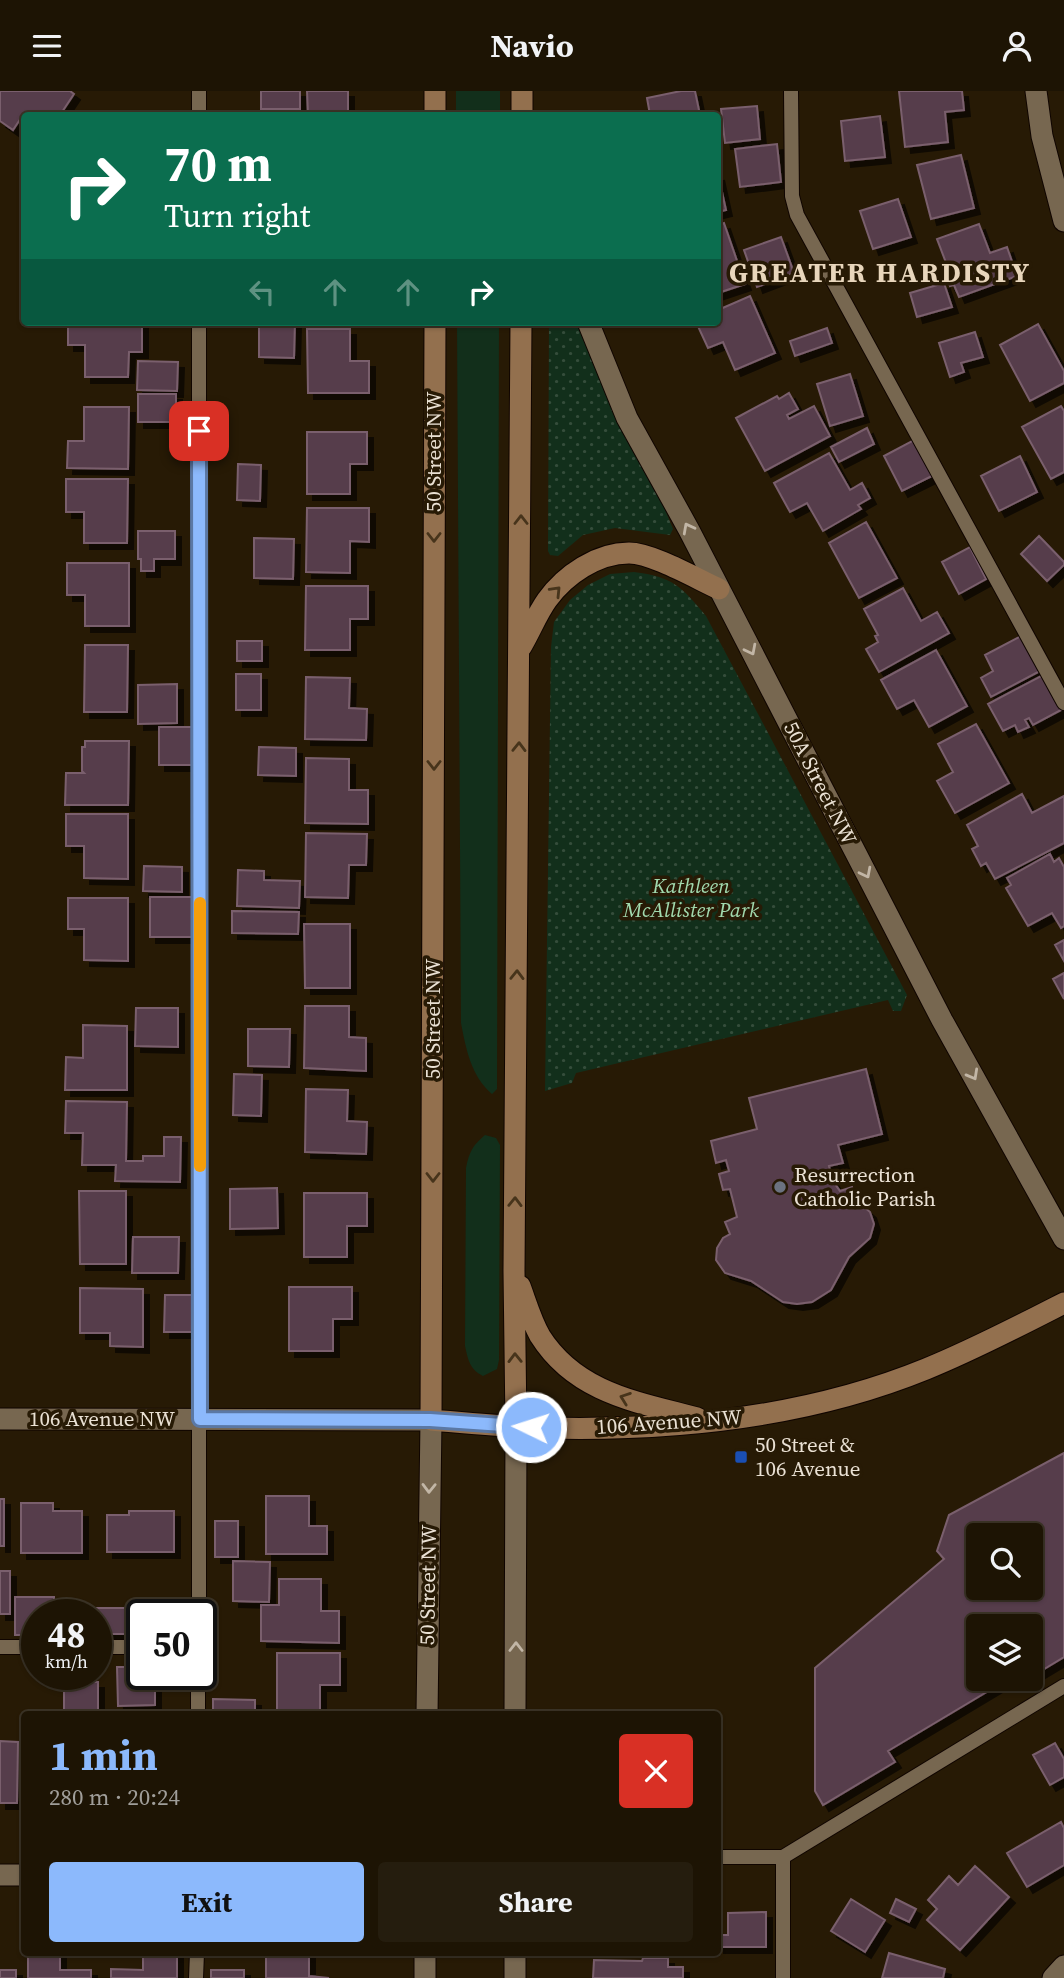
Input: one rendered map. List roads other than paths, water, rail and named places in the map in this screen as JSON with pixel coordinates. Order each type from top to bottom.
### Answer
[{"type":"main road","points":[[435,91],[435,112]]},
{"type":"main road","points":[[522,112],[524,91]]},
{"type":"main road","name":"50 Street NW","points":[[430,1420],[435,326]]},
{"type":"main road","points":[[516,1426],[514,1271],[522,326]]},
{"type":"main road","points":[[520,649],[547,600],[577,570],[604,558],[629,553],[649,557],[719,589]]},
{"type":"main road","points":[[514,1271],[540,1336],[573,1374],[627,1400],[714,1422]]},
{"type":"main road","name":"106 Avenue NW","points":[[430,1420],[545,1428],[649,1428],[714,1422],[813,1405],[924,1370],[983,1345],[1064,1303]]},
{"type":"street","points":[[524,91],[530,112]]},
{"type":"street","points":[[1036,91],[1042,136],[1064,221]]},
{"type":"street","name":"50A Street NW","points":[[590,326],[627,418],[719,589],[942,1020],[1062,1231]]},
{"type":"street","name":"106 Avenue NW","points":[[0,1419],[430,1420]]},
{"type":"street","name":"50 Street NW","points":[[427,1711],[430,1420]]},
{"type":"street","points":[[516,1426],[516,1711]]},
{"type":"street","points":[[0,1875],[21,1875]]},
{"type":"street","points":[[425,1956],[425,1978]]},
{"type":"street","points":[[515,1956],[515,1978]]},
{"type":"street","points":[[1052,1978],[1064,1966]]},
{"type":"lane","points":[[199,91],[199,112]]},
{"type":"lane","points":[[791,91],[791,177],[797,215],[1064,702]]},
{"type":"lane","points":[[199,326],[199,1599]]},
{"type":"lane","points":[[0,1647],[21,1647]]},
{"type":"lane","points":[[721,1857],[783,1857],[1064,1686]]},
{"type":"lane","points":[[198,1690],[198,1711]]},
{"type":"lane","points":[[783,1857],[783,1978]]},
{"type":"lane","points":[[197,1956],[197,1978]]},
{"type":"place","name":"Resurrection Catholic Parish","points":[[780,1187]]},
{"type":"place","name":"50 Street & 106 Avenue","points":[[741,1457]]},
{"type":"district","name":"GREATER HARDISTY","points":[[880,272]]},
{"type":"park label","name":"Kathleen McAllister Park","points":[[691,898]]}]
